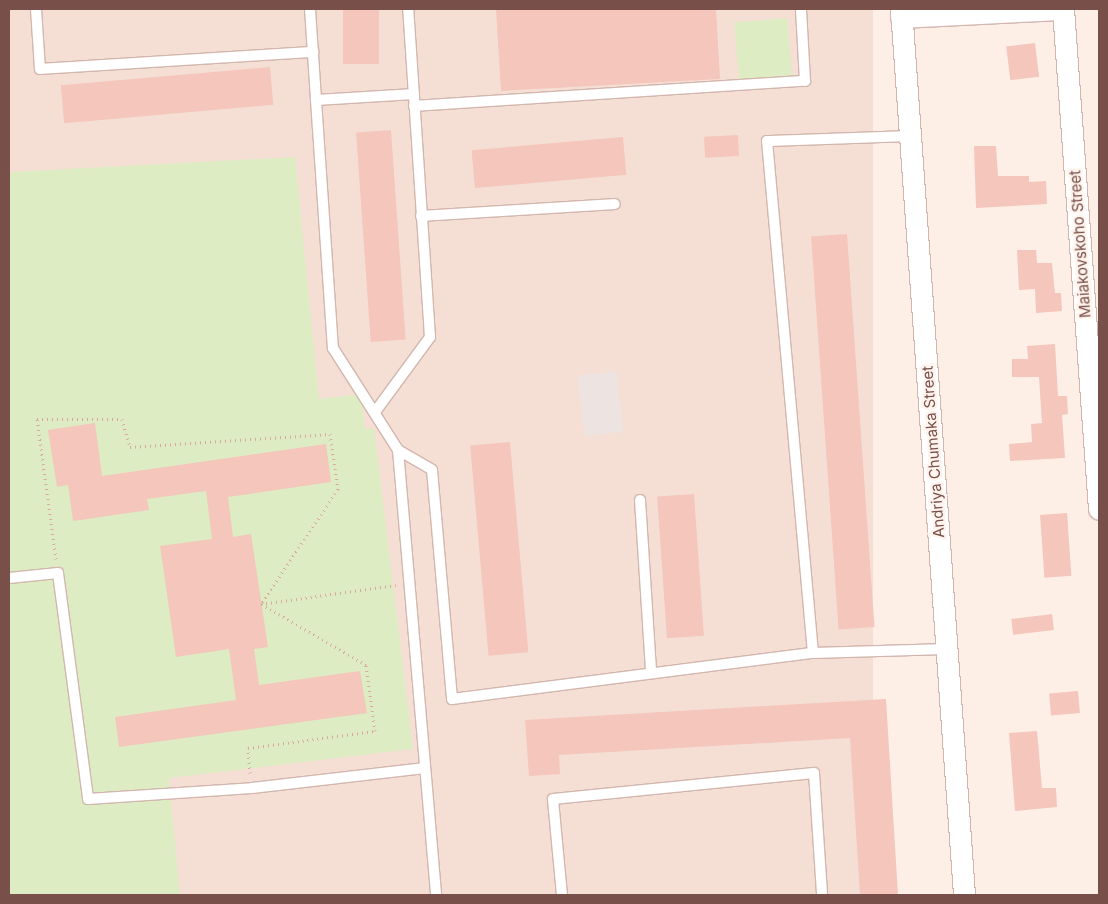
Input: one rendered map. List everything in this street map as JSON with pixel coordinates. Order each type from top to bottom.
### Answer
[{"type":"street","points":[[901,13],[1059,9]]},
{"type":"street","name":"Maiakovskoho Street","points":[[1063,9],[1099,509]]},
{"type":"street","name":"Andriya Chumaka Street","points":[[901,13],[912,136],[964,895]]},
{"type":"lane","points":[[36,9],[40,69],[313,52]]},
{"type":"lane","points":[[310,9],[332,348],[398,450],[436,895]]},
{"type":"lane","points":[[375,412],[430,337],[408,9]]},
{"type":"lane","points":[[414,106],[805,82],[800,9]]},
{"type":"lane","points":[[316,100],[414,94]]},
{"type":"lane","points":[[813,653],[767,141],[912,136]]},
{"type":"lane","points":[[422,216],[615,204]]},
{"type":"lane","points":[[398,450],[432,470],[452,699],[651,671],[813,653],[946,650]]},
{"type":"lane","points":[[640,500],[651,671]]},
{"type":"lane","points":[[9,578],[58,573],[88,799],[252,788],[425,768]]},
{"type":"lane","points":[[562,895],[553,799],[814,773],[822,895]]},
{"type":"path","points":[[58,573],[37,419],[122,419],[130,447],[330,434],[338,489],[261,604]]},
{"type":"path","points":[[261,604],[409,584]]},
{"type":"path","points":[[252,788],[248,748],[375,731],[366,665],[261,604]]},
{"type":"shaded area","points":[[9,9],[873,9],[873,895],[9,895]]},
{"type":"shaded area","points":[[616,371],[623,432],[585,436],[577,376]]},
{"type":"green space","points":[[787,18],[792,76],[739,80],[734,23]]},
{"type":"green space","points":[[295,157],[319,399],[361,394],[365,429],[374,429],[413,749],[169,778],[180,895],[9,895],[9,172]]},
{"type":"building","points":[[343,9],[379,9],[379,64],[343,64]]},
{"type":"building","points":[[496,9],[716,9],[720,79],[501,91]]},
{"type":"building","points":[[1035,43],[1039,77],[1010,80],[1006,47]]},
{"type":"building","points":[[270,67],[273,105],[64,123],[61,85]]},
{"type":"building","points":[[391,130],[406,339],[371,342],[356,132]]},
{"type":"building","points":[[738,135],[739,156],[705,158],[704,137]]},
{"type":"building","points":[[623,137],[626,175],[475,188],[472,150]]},
{"type":"building","points":[[974,146],[996,146],[998,176],[1029,176],[1029,182],[1046,181],[1047,204],[976,208]]},
{"type":"building","points":[[847,234],[874,627],[839,630],[811,237]]},
{"type":"building","points":[[1017,250],[1036,250],[1037,263],[1052,263],[1055,293],[1061,293],[1062,311],[1036,313],[1035,289],[1019,290]]},
{"type":"building","points":[[1055,344],[1058,396],[1067,396],[1068,414],[1062,415],[1065,458],[1010,461],[1009,444],[1032,442],[1031,424],[1042,423],[1039,377],[1012,377],[1012,359],[1028,359],[1027,346]]},
{"type":"building","points":[[95,423],[102,476],[326,444],[331,482],[228,497],[233,537],[251,534],[268,647],[254,649],[259,685],[360,671],[367,713],[119,747],[115,717],[236,700],[229,649],[176,657],[160,546],[212,539],[206,491],[147,499],[149,510],[73,521],[68,485],[57,487],[48,430]]},
{"type":"building","points":[[510,442],[528,652],[489,656],[470,445]]},
{"type":"building","points":[[694,494],[704,636],[667,638],[657,497]]},
{"type":"building","points":[[1067,513],[1071,576],[1044,578],[1040,515]]},
{"type":"building","points":[[1052,614],[1054,630],[1013,635],[1011,619]]},
{"type":"building","points":[[1078,691],[1080,713],[1051,715],[1049,694]]},
{"type":"building","points":[[886,699],[898,895],[860,895],[850,738],[559,755],[560,774],[529,776],[525,720]]},
{"type":"building","points":[[1037,731],[1042,788],[1056,788],[1057,807],[1015,811],[1009,733]]}]
